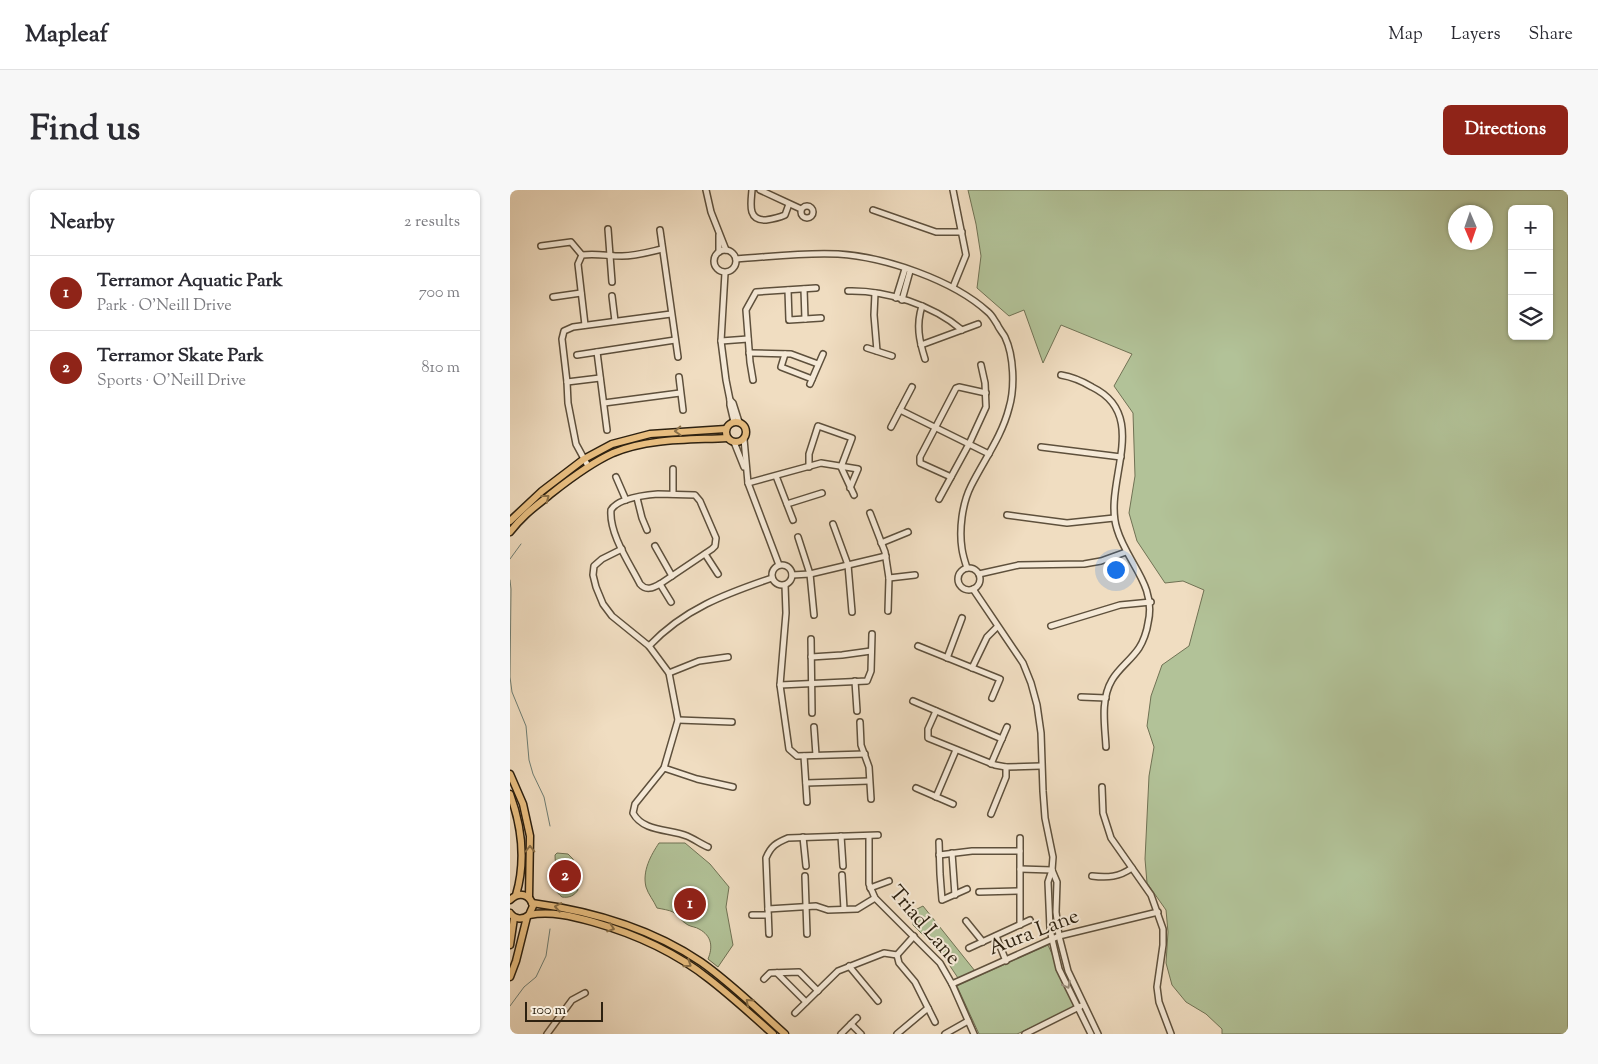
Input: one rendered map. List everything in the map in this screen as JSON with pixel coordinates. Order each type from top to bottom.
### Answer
[{"type":"main road","points":[[510,521],[542,491],[584,459],[612,444],[650,434],[726,429],[729,425],[736,422],[744,425],[746,429],[747,433],[744,439],[739,442],[734,442],[728,438],[658,442],[633,446],[613,453],[588,466],[527,512],[510,532]]},
{"type":"main road","points":[[726,429],[728,438]]},
{"type":"main road","points":[[510,774],[523,804],[530,836],[531,852],[528,889],[533,910],[528,916],[510,977]]},
{"type":"main road","points":[[510,794],[519,822],[522,846],[516,895]]},
{"type":"main road","points":[[510,900],[516,895],[523,894],[531,900],[615,921],[639,929],[667,942],[722,978],[785,1034]]},
{"type":"main road","points":[[510,945],[512,916],[518,919],[540,913],[576,918],[612,928],[640,938],[669,952],[709,979],[773,1034]]},
{"type":"street","points":[[706,190],[707,199],[719,234],[726,250],[736,260]]},
{"type":"street","points":[[752,190],[752,211],[755,218],[759,220],[778,218],[785,215],[789,204]]},
{"type":"street","points":[[760,190],[801,209]]},
{"type":"street","points":[[953,190],[966,255],[953,287]]},
{"type":"street","points":[[873,210],[936,232],[962,232]]},
{"type":"street","points":[[608,229],[612,282]]},
{"type":"street","points":[[660,230],[678,357]]},
{"type":"street","points":[[719,234],[719,252],[714,259],[714,266],[718,271],[725,273],[733,268],[736,260]]},
{"type":"street","points":[[541,246],[570,242],[582,255]]},
{"type":"street","points":[[582,255],[596,253],[637,255],[662,249]]},
{"type":"street","points":[[719,252],[726,250]]},
{"type":"street","points":[[736,260],[807,254],[839,254],[885,262],[933,278],[953,287],[989,313],[1005,338],[1012,368],[1013,386],[1010,408],[999,436],[970,488],[964,509],[961,531],[962,550],[967,568]]},
{"type":"street","points":[[582,255],[578,264],[585,325]]},
{"type":"street","points":[[899,299],[908,270]]},
{"type":"street","points":[[725,273],[720,341],[726,380],[736,422]]},
{"type":"street","points":[[753,380],[746,310],[756,292],[816,288]]},
{"type":"street","points":[[804,289],[805,319]]},
{"type":"street","points":[[788,290],[790,320],[821,318]]},
{"type":"street","points":[[848,290],[875,293],[922,306],[952,321],[962,330]]},
{"type":"street","points":[[553,297],[581,293]]},
{"type":"street","points":[[875,293],[874,315],[877,351]]},
{"type":"street","points":[[612,296],[615,321]]},
{"type":"street","points":[[922,306],[918,318],[921,345],[925,358]]},
{"type":"street","points":[[588,466],[576,444],[568,403],[568,382],[562,339],[564,331],[585,325],[671,314]]},
{"type":"street","points":[[921,345],[978,324]]},
{"type":"street","points":[[720,341],[748,339]]},
{"type":"street","points":[[577,355],[675,340]]},
{"type":"street","points":[[867,348],[892,356]]},
{"type":"street","points":[[597,352],[608,430]]},
{"type":"street","points":[[749,353],[791,354],[818,364]]},
{"type":"street","points":[[785,354],[781,367],[811,381],[823,354]]},
{"type":"street","points":[[939,499],[969,444],[986,407],[984,373],[981,365]]},
{"type":"street","points":[[1061,375],[1073,377],[1103,392],[1114,404],[1121,424],[1123,443],[1115,497],[1114,518],[1126,552],[1144,581],[1150,602],[1148,624],[1139,647],[1111,682],[1106,698],[1104,717],[1106,747]]},
{"type":"street","points":[[679,377],[683,410]]},
{"type":"street","points":[[568,382],[600,378]]},
{"type":"street","points":[[891,427],[912,387]]},
{"type":"street","points":[[951,477],[920,463],[920,457],[956,388],[986,393]]},
{"type":"street","points":[[604,403],[680,393]]},
{"type":"street","points":[[900,410],[989,454]]},
{"type":"street","points":[[809,467],[809,454],[818,426],[852,438],[841,466],[854,495]]},
{"type":"street","points":[[744,439],[748,483],[779,565]]},
{"type":"street","points":[[734,442],[746,472]]},
{"type":"street","points":[[1041,447],[1121,457]]},
{"type":"street","points":[[748,483],[821,464],[858,469],[850,488]]},
{"type":"street","points":[[673,469],[673,494]]},
{"type":"street","points":[[776,476],[793,520]]},
{"type":"street","points":[[616,477],[626,500]]},
{"type":"street","points":[[787,504],[822,493]]},
{"type":"street","points":[[658,494],[695,495],[700,501],[716,538],[715,546],[660,584],[652,588],[643,587],[622,548],[614,530],[611,515],[614,506],[626,500],[637,498],[658,494]]},
{"type":"street","points":[[637,498],[647,530]]},
{"type":"street","points":[[870,512],[886,556],[888,611]]},
{"type":"street","points":[[1007,515],[1067,523],[1114,518]]},
{"type":"street","points":[[833,524],[848,565],[852,612]]},
{"type":"street","points":[[881,543],[908,532]]},
{"type":"street","points":[[798,537],[810,574],[814,615]]},
{"type":"street","points":[[656,546],[672,576]]},
{"type":"street","points":[[622,548],[602,559],[594,566],[593,575],[603,604],[612,616],[649,646],[669,673],[678,720],[664,768],[636,804],[633,812],[634,816],[651,827],[686,835],[708,848]]},
{"type":"street","points":[[979,574],[1019,565],[1084,564],[1101,561],[1126,552]]},
{"type":"street","points":[[705,554],[718,574]]},
{"type":"street","points":[[792,575],[810,574],[886,556]]},
{"type":"street","points":[[779,565],[788,567],[792,575],[790,581],[785,585]]},
{"type":"street","points":[[779,565],[772,571],[772,578],[776,583],[785,585]]},
{"type":"street","points":[[963,569],[974,569],[979,574],[978,585],[972,589],[962,588],[958,582],[958,574],[963,569]]},
{"type":"street","points":[[888,578],[915,574]]},
{"type":"street","points":[[649,646],[677,621],[698,608],[718,598],[772,578]]},
{"type":"street","points":[[660,584],[670,602]]},
{"type":"street","points":[[785,585],[786,613],[780,685],[788,749],[797,756],[865,754]]},
{"type":"street","points":[[972,589],[1023,663],[1037,705],[1041,734],[1041,766],[1045,818],[1053,857],[1052,870],[1048,882],[1049,920],[1052,939],[1059,969],[1091,1034]]},
{"type":"street","points":[[1051,626],[1120,605],[1150,602]]},
{"type":"street","points":[[947,658],[962,618]]},
{"type":"street","points":[[972,668],[987,637],[997,627]]},
{"type":"street","points":[[780,685],[867,681],[871,671],[872,634]]},
{"type":"street","points":[[811,639],[810,683],[812,714]]},
{"type":"street","points":[[918,646],[1000,679],[992,698]]},
{"type":"street","points":[[811,657],[871,651]]},
{"type":"street","points":[[669,673],[699,661],[728,657]]},
{"type":"street","points":[[855,682],[857,711]]},
{"type":"street","points":[[1080,698],[1106,698]]},
{"type":"street","points":[[913,701],[1002,739]]},
{"type":"street","points":[[936,711],[928,729],[928,738],[992,764],[1006,767],[1041,766]]},
{"type":"street","points":[[678,720],[732,722]]},
{"type":"street","points":[[860,722],[861,745],[869,767],[870,799]]},
{"type":"street","points":[[814,726],[816,755]]},
{"type":"street","points":[[992,764],[1007,728]]},
{"type":"street","points":[[936,797],[956,750]]},
{"type":"street","points":[[804,756],[807,802]]},
{"type":"street","points":[[990,814],[1006,777],[1006,767]]},
{"type":"street","points":[[664,768],[697,779],[733,787]]},
{"type":"street","points":[[806,783],[869,781]]},
{"type":"street","points":[[1102,787],[1103,813],[1111,838],[1151,895],[1163,929],[1163,945],[1157,987],[1159,1002],[1171,1034]]},
{"type":"street","points":[[916,788],[952,804]]},
{"type":"street","points":[[769,934],[766,858],[770,848],[776,842],[788,838],[878,835]]},
{"type":"street","points":[[841,836],[843,866]]},
{"type":"street","name":"Triad Lane","points":[[869,836],[868,868],[870,888],[875,898],[940,963],[952,984],[974,1034]]},
{"type":"street","points":[[803,837],[806,866]]},
{"type":"street","points":[[1020,838],[1020,925]]},
{"type":"street","points":[[939,842],[942,900],[967,889]]},
{"type":"street","points":[[939,855],[972,851],[1020,850]]},
{"type":"street","points":[[952,853],[954,895]]},
{"type":"street","points":[[1092,876],[1106,878],[1124,874],[1132,868]]},
{"type":"street","points":[[1020,869],[1052,870]]},
{"type":"street","points":[[1052,870],[1057,882],[1056,912],[1059,936],[1068,971],[1098,1034]]},
{"type":"street","points":[[804,876],[807,934]]},
{"type":"street","points":[[842,876],[844,909]]},
{"type":"street","points":[[870,888],[889,881]]},
{"type":"street","points":[[979,892],[1019,890]]},
{"type":"street","points":[[752,915],[806,906],[816,906],[828,910],[857,909],[875,898]]},
{"type":"street","name":"Aura Lane","points":[[952,984],[1059,936],[1158,912]]},
{"type":"street","points":[[970,948],[1030,920]]},
{"type":"street","points":[[966,921],[983,942]]},
{"type":"street","points":[[897,955],[914,936]]},
{"type":"street","points":[[996,936],[1006,961]]},
{"type":"street","points":[[795,1013],[838,971],[884,954],[897,955]]},
{"type":"street","points":[[897,955],[899,962],[915,982],[936,1022]]},
{"type":"street","points":[[849,966],[878,1001]]},
{"type":"street","points":[[777,972],[806,1002]]},
{"type":"street","points":[[764,979],[770,973],[799,972],[818,991]]},
{"type":"street","points":[[547,1034],[572,1000],[585,993]]},
{"type":"street","points":[[1025,1034],[1084,1004]]},
{"type":"street","points":[[897,1034],[928,1008]]},
{"type":"street","points":[[841,1034],[857,1018]]},
{"type":"street","points":[[945,1034],[968,1021]]},
{"type":"street","points":[[852,1024],[861,1034]]},
{"type":"green space","points":[[968,190],[1568,190],[1568,1034],[1222,1034],[1222,1029],[1206,1014],[1186,1002],[1172,985],[1166,963],[1168,932],[1166,910],[1147,883],[1145,859],[1149,776],[1154,747],[1147,726],[1151,696],[1162,665],[1189,646],[1204,590],[1183,581],[1165,583],[1137,541],[1129,513],[1135,476],[1133,413],[1114,386],[1132,354],[1061,325],[1043,363],[1024,310],[1009,316],[977,288],[981,256]]},
{"type":"green space","points":[[659,843],[685,843],[710,864],[729,887],[726,907],[733,945],[718,967],[708,959],[711,946],[707,935],[698,928],[686,924],[673,912],[657,908],[648,892],[645,881],[646,869]]},
{"type":"green space","points":[[557,853],[568,854],[573,859],[578,890],[569,897],[562,897],[558,894],[554,885],[556,872],[555,855]]},
{"type":"green space","points":[[923,906],[975,971],[958,978],[942,954],[913,925],[913,911]]},
{"type":"green space","points":[[1048,945],[1076,1007],[1017,1034],[979,1034],[957,986]]},
{"type":"waterway","points":[[510,559],[521,544]]},
{"type":"waterway","points":[[510,580],[510,677],[512,692],[526,726],[529,760],[533,774],[544,797],[550,826]]},
{"type":"waterway","points":[[510,1006],[524,987],[536,977],[546,956],[550,929]]},
{"type":"place","name":"Terramor Skate Park","points":[[565,876]]},
{"type":"place","name":"Terramor Aquatic Park","points":[[690,904]]}]
